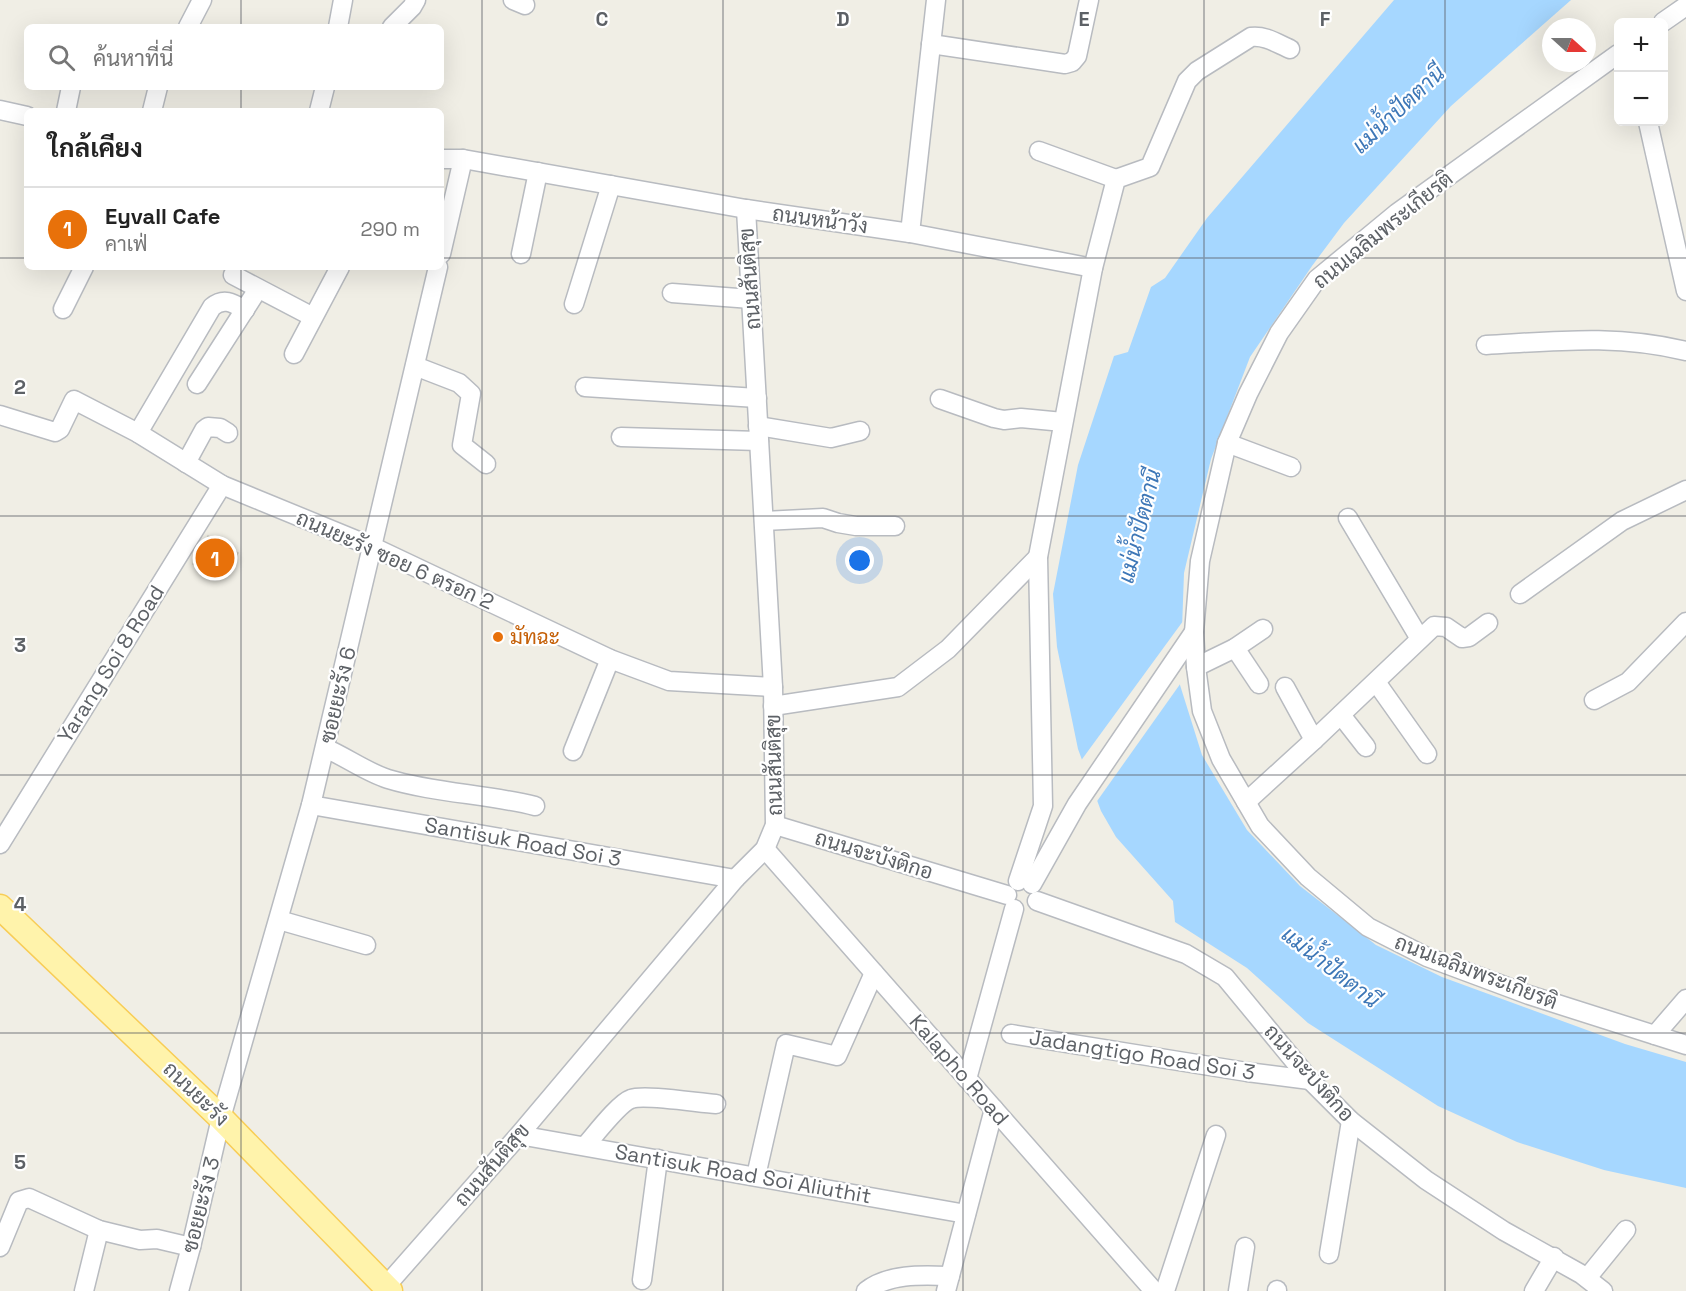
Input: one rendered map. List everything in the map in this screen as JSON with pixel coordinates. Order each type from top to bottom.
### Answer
[{"type":"main road","name":"ถนนยะรัง","points":[[0,907],[221,1118],[391,1289]]},
{"type":"street","points":[[190,24],[202,0]]},
{"type":"street","points":[[339,24],[343,0]]},
{"type":"street","points":[[395,24],[416,0]]},
{"type":"street","points":[[910,233],[936,0]]},
{"type":"street","points":[[932,44],[1065,64],[1072,62],[1077,56],[1089,0]]},
{"type":"street","points":[[1668,19],[1686,6]]},
{"type":"street","points":[[1040,152],[1116,179],[1150,167],[1187,81],[1197,71],[1258,36],[1290,49]]},
{"type":"street","name":"ถนนเฉลิมพระเกียรติ","points":[[1614,57],[1397,213],[1317,279],[1279,333],[1248,394],[1227,443],[1200,561],[1189,638],[1196,667],[1202,711],[1221,759],[1260,826],[1308,877],[1368,927],[1427,957],[1528,995],[1686,1045]]},
{"type":"street","points":[[67,108],[70,90]]},
{"type":"street","points":[[153,108],[157,90]]},
{"type":"street","points":[[320,108],[324,90]]},
{"type":"street","points":[[0,110],[24,115]]},
{"type":"street","points":[[1649,126],[1683,263],[1686,291]]},
{"type":"street","name":"ถนนหน้าวัง","points":[[444,159],[463,159],[746,209],[910,233],[1093,268]]},
{"type":"street","points":[[444,241],[463,159]]},
{"type":"street","points":[[521,254],[538,172]]},
{"type":"street","points":[[1010,902],[1019,911],[1030,909],[1029,889],[1043,806],[1038,557],[1093,268],[1116,179]]},
{"type":"street","points":[[574,304],[611,185]]},
{"type":"street","name":"ถนนสันติสุข","points":[[391,1289],[735,879],[765,849],[775,825],[773,687],[746,209]]},
{"type":"street","points":[[63,309],[82,270]]},
{"type":"street","points":[[294,354],[338,270]]},
{"type":"street","name":"ซอยยะรัง 6","points":[[221,1118],[311,806],[437,270]]},
{"type":"street","points":[[233,275],[313,317]]},
{"type":"street","points":[[197,384],[258,289]]},
{"type":"street","points":[[672,293],[751,299]]},
{"type":"street","points":[[138,433],[212,307],[225,301],[245,310]]},
{"type":"street","points":[[1486,345],[1593,339],[1632,341],[1686,351]]},
{"type":"street","points":[[415,366],[459,383],[471,394],[462,446],[486,464]]},
{"type":"street","points":[[585,387],[757,398]]},
{"type":"street","points":[[940,399],[1004,420],[1021,418],[1063,422]]},
{"type":"street","name":"ถนนยะรัง ซอย 6 ตรอก 2","points":[[0,415],[55,432],[60,429],[74,400],[138,433],[222,485],[373,547],[610,659],[669,681],[773,687]]},
{"type":"street","points":[[186,463],[204,430],[208,427],[220,428],[228,433]]},
{"type":"street","points":[[621,437],[759,433],[831,438],[860,431]]},
{"type":"street","points":[[1227,443],[1291,467]]},
{"type":"street","name":"Yarang Soi 8 Road","points":[[0,844],[222,485]]},
{"type":"street","points":[[1520,594],[1622,521],[1686,490]]},
{"type":"street","points":[[764,521],[823,518],[838,524],[895,526]]},
{"type":"street","points":[[1348,518],[1420,639]]},
{"type":"street","points":[[773,706],[898,687],[948,649],[1038,557]]},
{"type":"street","points":[[1594,700],[1628,682],[1686,622]]},
{"type":"street","points":[[1246,802],[1314,741],[1434,626],[1446,627],[1457,636],[1466,638],[1488,623]]},
{"type":"street","points":[[1196,667],[1235,648],[1263,629]]},
{"type":"street","points":[[1029,889],[1077,804],[1189,638]]},
{"type":"street","points":[[1235,648],[1259,684]]},
{"type":"street","points":[[573,752],[610,659]]},
{"type":"street","points":[[1376,682],[1427,754]]},
{"type":"street","points":[[1284,687],[1314,741]]},
{"type":"street","points":[[1341,715],[1365,747]]},
{"type":"street","points":[[325,748],[386,778],[408,784],[503,798],[535,806]]},
{"type":"street","name":"Santisuk Road Soi 3","points":[[311,806],[735,879]]},
{"type":"street","points":[[1043,806],[1067,820]]},
{"type":"street","name":"ถนนจะบังติกอ","points":[[775,825],[1010,902]]},
{"type":"street","name":"Kalapho Road","points":[[765,849],[1154,1291]]},
{"type":"street","points":[[967,1079],[1010,902],[1010,886],[1029,889]]},
{"type":"street","name":"ถนนจะบังติกอ","points":[[1029,889],[1186,954],[1225,977],[1310,1080],[1351,1121],[1426,1180],[1504,1231],[1554,1257],[1603,1291]]},
{"type":"street","points":[[279,920],[366,945]]},
{"type":"street","points":[[756,1176],[786,1044],[837,1056],[874,973]]},
{"type":"street","points":[[1655,1035],[1686,999]]},
{"type":"street","name":"Jadangtigo Road Soi 3","points":[[1011,1034],[1310,1080]]},
{"type":"street","points":[[585,1146],[621,1105],[631,1099],[647,1098],[716,1104]]},
{"type":"street","points":[[866,1291],[891,1279],[915,1275],[948,1283],[994,1109]]},
{"type":"street","name":"ซอยยะรัง 3","points":[[179,1291],[221,1118]]},
{"type":"street","points":[[1329,1254],[1351,1121]]},
{"type":"street","name":"Santisuk Road Soi Aliuthit","points":[[519,1135],[966,1214]]},
{"type":"street","points":[[1165,1291],[1216,1135]]},
{"type":"street","points":[[642,1280],[658,1159]]},
{"type":"street","points":[[0,1247],[19,1201],[29,1198],[99,1230],[140,1240],[157,1239],[191,1247]]},
{"type":"street","points":[[84,1291],[99,1230]]},
{"type":"street","points":[[1587,1278],[1626,1230]]},
{"type":"street","points":[[1238,1291],[1245,1247]]},
{"type":"street","points":[[1534,1291],[1554,1257]]},
{"type":"water","name":"แม่น้ำปัตตานี","points":[[1394,0],[1571,0],[1551,18],[1542,18],[1542,26],[1451,106],[1344,223],[1250,357],[1211,459],[1184,573],[1180,685],[1202,755],[1247,830],[1300,886],[1376,945],[1442,977],[1625,1044],[1686,1062],[1686,1188],[1604,1170],[1517,1142],[1438,1106],[1308,1023],[1247,968],[1175,922],[1173,901],[1116,837],[1101,811],[1078,749],[1057,647],[1053,594],[1078,465],[1114,356],[1128,352],[1151,287],[1165,278],[1207,218]]},
{"type":"pier","points":[[1186,617],[1183,680],[1095,804],[1080,762]]},
{"type":"building","points":[[208,536],[238,553],[223,576],[193,564]]},
{"type":"place","name":"Eyvall Cafe","points":[[215,558]]},
{"type":"place","name":"มัทฉะ","points":[[498,637]]}]
